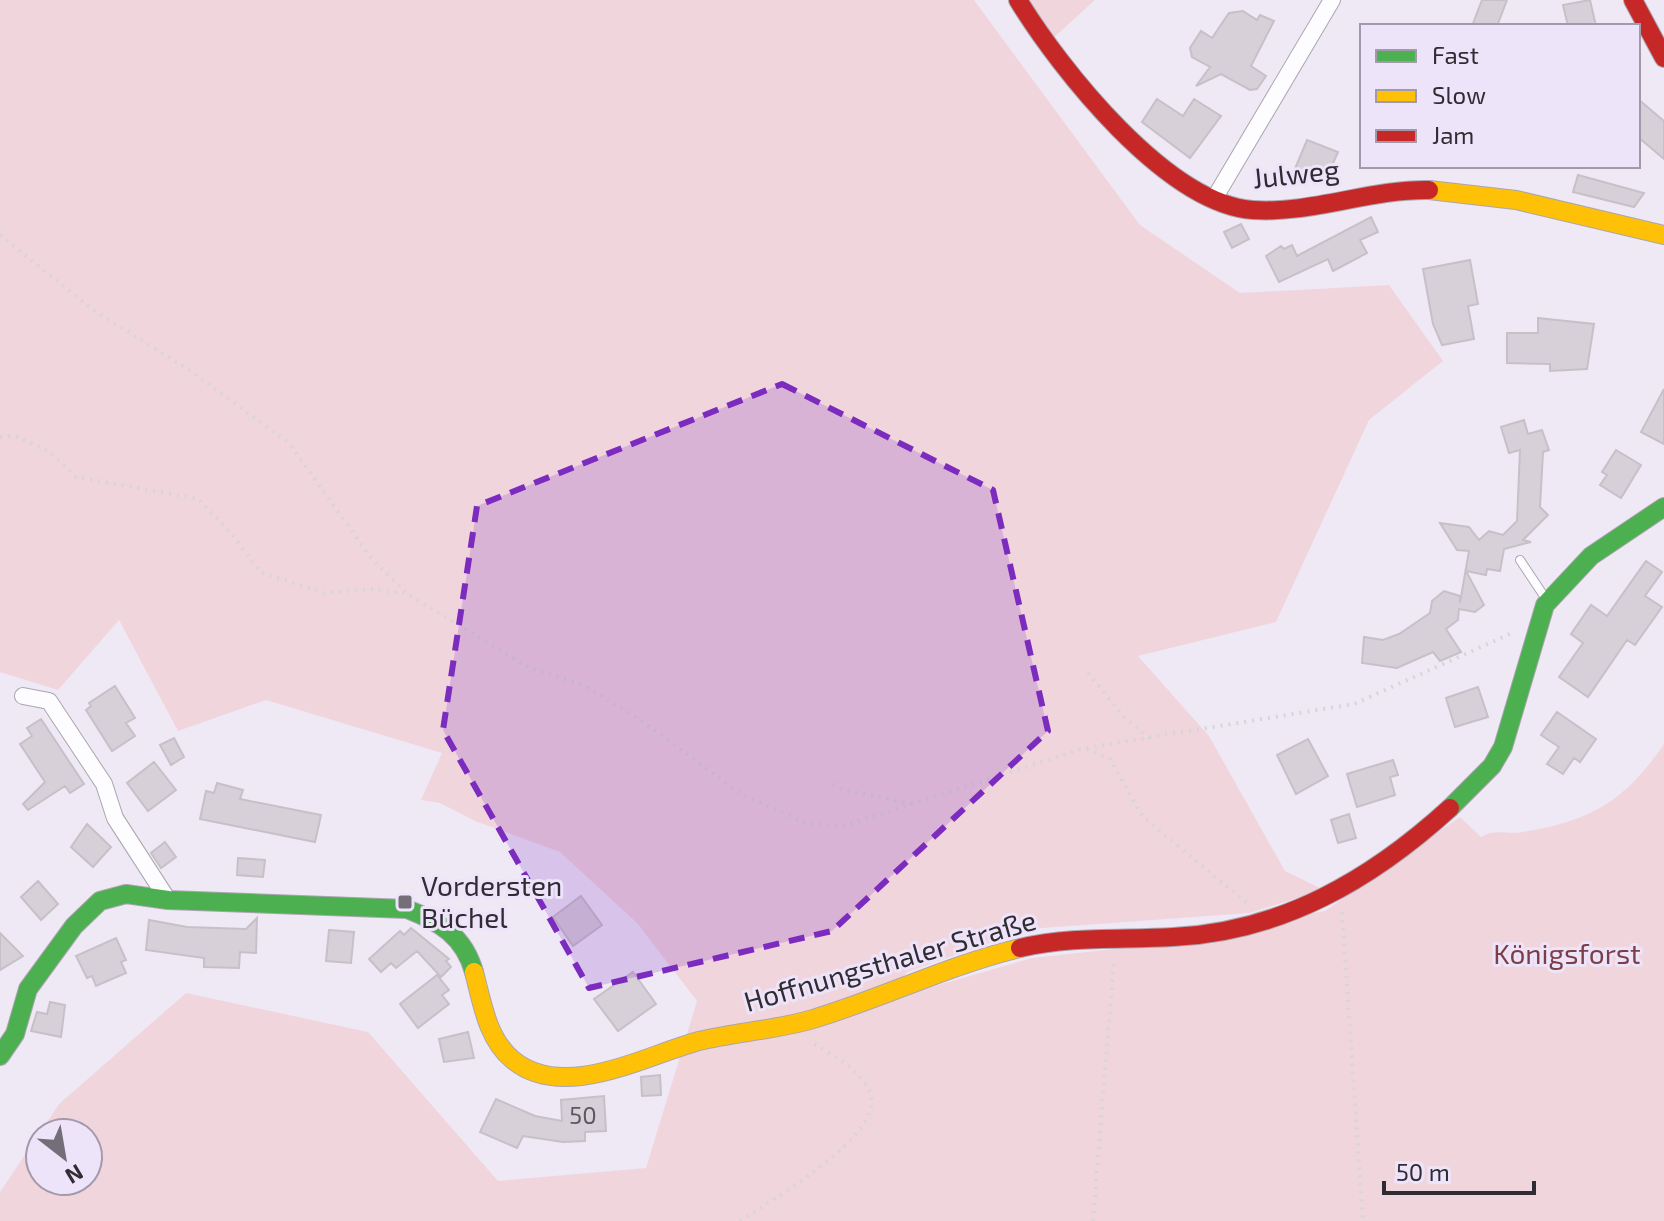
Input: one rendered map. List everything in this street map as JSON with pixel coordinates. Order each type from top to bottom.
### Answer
[{"type":"street","name":"Julweg","points":[[1018,0],[1042,40],[1117,125],[1164,167],[1214,199],[1247,210],[1282,209],[1367,194],[1426,190],[1529,204],[1664,235]]},
{"type":"street","points":[[1214,199],[1332,0]]},
{"type":"street","points":[[1633,0],[1664,58]]},
{"type":"street","name":"Hoffnungsthaler Straße","points":[[168,900],[407,909],[429,914],[464,942],[498,1045],[518,1064],[540,1074],[573,1076],[694,1042],[789,1025],[1038,944],[1214,933],[1266,921],[1341,890],[1437,818],[1496,762],[1518,715],[1538,619],[1573,574],[1609,539],[1664,507]]},
{"type":"street","points":[[23,696],[49,701],[58,713],[104,784],[120,826],[168,900]]},
{"type":"street","points":[[0,1056],[15,1034],[28,989],[88,911],[115,895],[168,900]]},
{"type":"lane","points":[[1520,560],[1549,603]]},
{"type":"path","points":[[0,235],[95,311],[189,370],[289,443],[371,558],[407,594],[530,668],[585,686],[642,721],[744,796],[809,824],[844,826],[1085,748],[1354,704],[1538,619]]},
{"type":"path","points":[[0,437],[15,436],[50,452],[76,477],[199,499],[236,539],[260,572],[324,593],[370,589],[407,594]]},
{"type":"path","points":[[1088,673],[1125,718],[1150,738]]},
{"type":"path","points":[[1085,748],[1110,759],[1143,817],[1249,905]]},
{"type":"path","points":[[833,784],[843,790],[916,805]]},
{"type":"path","points":[[1341,890],[1363,1221]]},
{"type":"path","points":[[1093,1221],[1116,937]]},
{"type":"path","points":[[740,1221],[843,1148],[870,1116],[871,1094],[858,1074],[789,1025]]},
{"type":"highlighted area","points":[[782,384],[993,490],[1048,731],[832,931],[589,988],[443,730],[477,506]]},
{"type":"green space","name":"Königsforst","points":[[0,0],[974,0],[1140,225],[1240,293],[1389,285],[1443,361],[1369,420],[1276,622],[1138,656],[1209,736],[1285,871],[1324,890],[1249,913],[1029,929],[907,972],[883,1001],[1032,958],[1123,948],[1325,911],[1460,817],[1481,837],[1491,833],[1517,833],[1547,827],[1587,814],[1620,794],[1650,764],[1664,744],[1664,1221],[0,1221],[0,1192],[24,1156],[24,1197],[104,1197],[104,1117],[50,1117],[59,1104],[186,993],[368,1032],[498,1181],[646,1168],[697,1001],[637,923],[560,852],[475,821],[440,803],[421,800],[442,753],[266,700],[178,731],[119,620],[58,690],[0,672]]},
{"type":"green space","points":[[1029,0],[1095,0],[1051,40]]},
{"type":"building","points":[[1482,0],[1507,0],[1498,24],[1473,24]]},
{"type":"building","points":[[1590,0],[1596,24],[1568,24],[1563,5]]},
{"type":"building","points":[[1243,11],[1257,20],[1260,15],[1274,21],[1251,66],[1266,76],[1257,89],[1250,90],[1221,74],[1196,86],[1210,67],[1192,57],[1190,48],[1201,31],[1212,38],[1229,13]]},
{"type":"building","points":[[1157,99],[1183,116],[1194,99],[1221,116],[1190,158],[1142,122]]},
{"type":"building","points":[[1640,101],[1664,121],[1664,159],[1640,139]]},
{"type":"building","points":[[1307,140],[1338,152],[1328,175],[1313,169],[1310,178],[1294,171]]},
{"type":"building","points":[[1578,175],[1644,193],[1634,207],[1573,192]]},
{"type":"building","points":[[1371,217],[1378,232],[1360,240],[1367,253],[1333,271],[1328,259],[1279,282],[1266,256],[1281,246],[1284,249],[1292,245],[1297,256]]},
{"type":"building","points":[[1241,224],[1249,239],[1232,248],[1224,232]]},
{"type":"building","points":[[1470,260],[1478,304],[1468,306],[1474,339],[1442,345],[1433,324],[1423,269]]},
{"type":"building","points":[[1538,318],[1594,324],[1587,369],[1550,371],[1550,364],[1507,363],[1507,333],[1538,333]]},
{"type":"building","points":[[1664,389],[1664,444],[1641,432]]},
{"type":"building","points":[[1524,420],[1528,434],[1542,430],[1549,450],[1543,452],[1540,507],[1548,515],[1523,540],[1531,542],[1504,549],[1500,571],[1487,569],[1486,575],[1466,571],[1484,605],[1475,612],[1459,609],[1458,620],[1446,629],[1461,652],[1440,661],[1433,652],[1397,668],[1362,663],[1364,637],[1383,640],[1399,634],[1430,613],[1432,601],[1444,591],[1460,596],[1460,603],[1469,551],[1457,550],[1440,523],[1469,527],[1479,540],[1489,531],[1503,535],[1517,521],[1520,450],[1509,453],[1501,427]]},
{"type":"building","points":[[1616,450],[1641,465],[1621,498],[1600,485],[1607,475],[1602,472]]},
{"type":"building","points":[[1646,561],[1662,572],[1645,596],[1662,607],[1635,645],[1627,640],[1588,697],[1559,677],[1583,643],[1571,634],[1591,605],[1607,616]]},
{"type":"building","points":[[115,686],[135,718],[126,723],[135,736],[112,751],[86,710],[91,706],[89,703]]},
{"type":"building","points":[[1478,687],[1488,717],[1455,727],[1446,698]]},
{"type":"building","points":[[1557,712],[1596,739],[1580,762],[1574,758],[1563,774],[1547,764],[1559,747],[1541,735]]},
{"type":"building","points":[[41,719],[84,784],[70,793],[65,786],[28,810],[23,804],[45,782],[20,744],[32,736],[27,728]]},
{"type":"building","points":[[174,738],[184,757],[171,765],[160,745]]},
{"type":"building","points":[[1308,739],[1328,776],[1296,794],[1277,755]]},
{"type":"building","points":[[1393,760],[1398,775],[1390,777],[1395,795],[1357,807],[1347,774]]},
{"type":"building","points":[[154,762],[176,790],[148,811],[127,783]]},
{"type":"building","points":[[217,783],[243,790],[240,799],[321,815],[315,842],[200,819],[206,791],[214,793]]},
{"type":"building","points":[[1349,814],[1356,838],[1338,843],[1331,820]]},
{"type":"building","points":[[87,824],[111,847],[93,867],[71,847]]},
{"type":"building","points":[[165,842],[176,857],[161,868],[151,853]]},
{"type":"building","points":[[238,858],[265,860],[263,877],[237,875]]},
{"type":"building","points":[[38,881],[58,904],[41,920],[21,897]]},
{"type":"building","points":[[581,896],[602,925],[573,946],[553,917]]},
{"type":"building","points":[[257,918],[256,953],[240,952],[239,968],[204,967],[204,958],[146,950],[149,920],[187,927],[246,929]]},
{"type":"building","points":[[411,928],[449,959],[446,961],[451,967],[441,977],[417,951],[396,968],[391,963],[381,972],[369,959],[400,931],[404,935]]},
{"type":"building","points":[[329,930],[354,932],[351,963],[326,961]]},
{"type":"building","points":[[0,933],[23,956],[0,970]]},
{"type":"building","points":[[116,938],[126,960],[121,962],[126,973],[96,986],[92,976],[87,978],[76,956]]},
{"type":"building","points":[[633,972],[656,1004],[618,1031],[594,999]]},
{"type":"building","points":[[437,975],[449,990],[442,995],[449,1004],[418,1028],[400,1004]]},
{"type":"building","points":[[50,1002],[65,1005],[61,1037],[31,1031],[37,1012],[47,1014]]},
{"type":"building","points":[[468,1032],[474,1058],[444,1062],[439,1039]]},
{"type":"building","points":[[660,1075],[661,1095],[642,1096],[641,1077]]},
{"type":"building","points":[[604,1096],[606,1131],[585,1132],[585,1141],[563,1142],[523,1136],[517,1148],[480,1132],[496,1099],[535,1116],[562,1121],[561,1100]]},
{"type":"traffic: fast","points":[[1450,808],[1492,766],[1503,747],[1545,605],[1591,556],[1664,507]]},
{"type":"traffic: fast","points":[[0,1056],[15,1034],[28,989],[74,926],[100,901],[126,894],[168,900],[407,909],[449,932],[464,949],[474,972]]},
{"type":"traffic: slow","points":[[1429,190],[1516,200],[1664,235]]},
{"type":"traffic: slow","points":[[474,972],[491,1031],[513,1060],[533,1072],[556,1077],[580,1076],[605,1072],[699,1041],[813,1019],[968,963],[1020,948]]},
{"type":"traffic: jam","points":[[1018,0],[1060,61],[1119,129],[1186,184],[1220,202],[1253,210],[1275,210],[1385,193],[1429,190]]},
{"type":"traffic: jam","points":[[1633,0],[1664,58]]},
{"type":"traffic: jam","points":[[1020,948],[1077,940],[1173,937],[1251,925],[1322,898],[1356,879],[1389,858],[1450,808]]},
{"type":"place","name":"Vordersten Büchel","points":[[405,902]]}]
